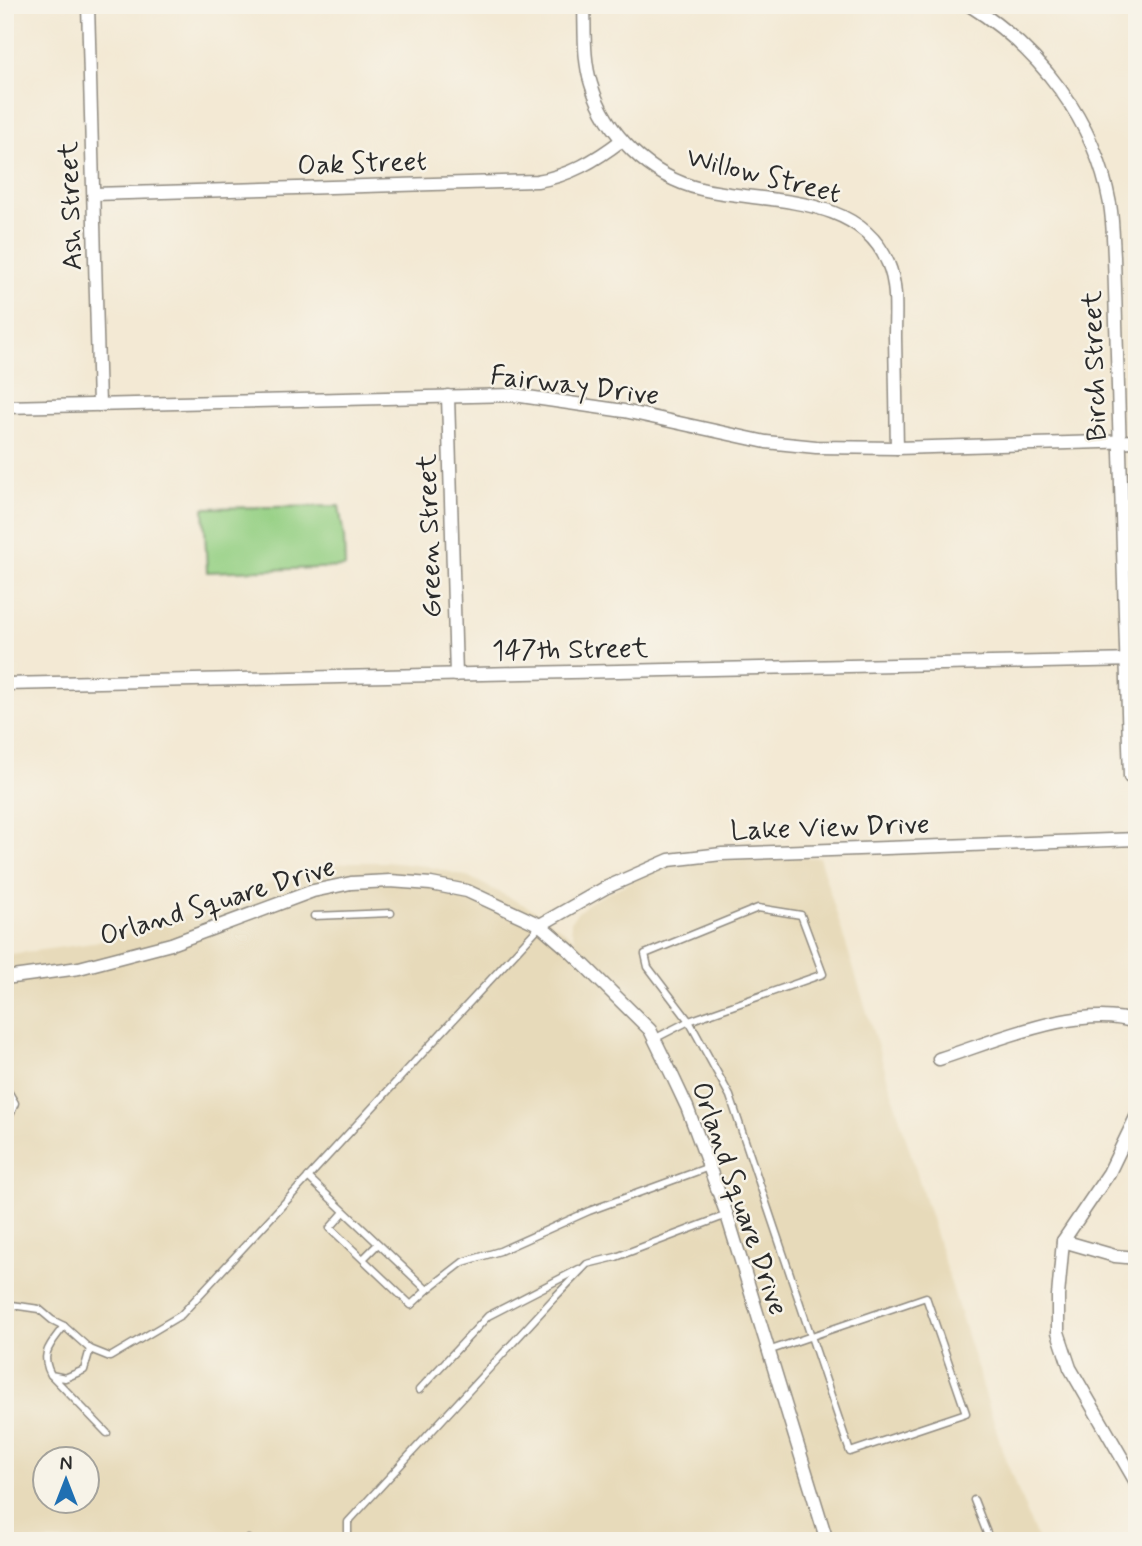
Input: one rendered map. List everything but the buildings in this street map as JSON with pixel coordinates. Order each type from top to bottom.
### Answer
[{"type":"street","name":"Ash Street","points":[[88,5],[99,405]]},
{"type":"street","name":"Willow Street","points":[[584,5],[586,58],[596,100],[622,140],[641,159],[679,182],[700,189],[834,212],[872,238],[888,264],[893,279],[897,448]]},
{"type":"street","name":"Birch Street","points":[[969,5],[1026,49],[1050,76],[1081,122],[1110,203],[1131,660],[1130,777]]},
{"type":"street","name":"Oak Street","points":[[94,194],[537,181],[558,178],[577,169],[622,140]]},
{"type":"street","name":"Fairway Drive","points":[[5,407],[514,395],[624,411],[765,442],[816,447],[897,448],[1137,441]]},
{"type":"street","name":"Green Street","points":[[448,396],[456,675]]},
{"type":"street","name":"147th Street","points":[[5,684],[1131,660]]},
{"type":"street","name":"Lake View Drive","points":[[540,925],[605,888],[669,860],[722,854],[1137,839]]},
{"type":"street","name":"Orland Square Drive","points":[[5,978],[79,968],[172,944],[313,891],[351,883],[431,884],[467,891],[540,925],[650,1030],[687,1108],[727,1215],[827,1541]]},
{"type":"street","points":[[939,1059],[1059,1020],[1122,1017],[1137,1023]]},
{"type":"street","points":[[1137,1115],[1109,1173],[1063,1241],[1058,1296],[1058,1332],[1070,1368],[1137,1484]]},
{"type":"street","points":[[1063,1241],[1115,1256],[1137,1258]]},
{"type":"lane","points":[[654,1039],[689,1021],[823,974],[801,915],[758,908],[645,954],[648,967],[689,1021],[730,1096],[810,1336],[850,1452],[966,1413],[926,1297],[810,1336],[768,1351]]},
{"type":"lane","points":[[314,916],[391,913]]},
{"type":"lane","points":[[5,1304],[39,1309],[90,1349],[110,1357],[181,1315],[540,925]]},
{"type":"lane","points":[[5,1086],[15,1103],[11,1113],[5,1116]]},
{"type":"lane","points":[[344,1212],[330,1228],[411,1306],[463,1262],[500,1251],[589,1210],[710,1167]]},
{"type":"lane","points":[[308,1177],[427,1290]]},
{"type":"lane","points":[[419,1390],[488,1316],[587,1265],[727,1215]]},
{"type":"lane","points":[[363,1259],[378,1244]]},
{"type":"lane","points":[[348,1541],[348,1522],[587,1265]]},
{"type":"lane","points":[[64,1326],[47,1349],[45,1364],[51,1375],[107,1433]]},
{"type":"lane","points":[[51,1375],[65,1378],[84,1370],[90,1349]]},
{"type":"lane","points":[[974,1500],[990,1541]]},
{"type":"shaded area","points":[[819,857],[1005,1458],[1038,1541],[5,1541],[5,955],[86,944],[140,931],[225,902],[280,879],[311,869],[350,862],[427,866],[469,877],[534,910],[575,939],[571,921],[590,902],[652,871],[715,860]]},
{"type":"green space","points":[[339,506],[345,567],[207,572],[204,508]]}]
